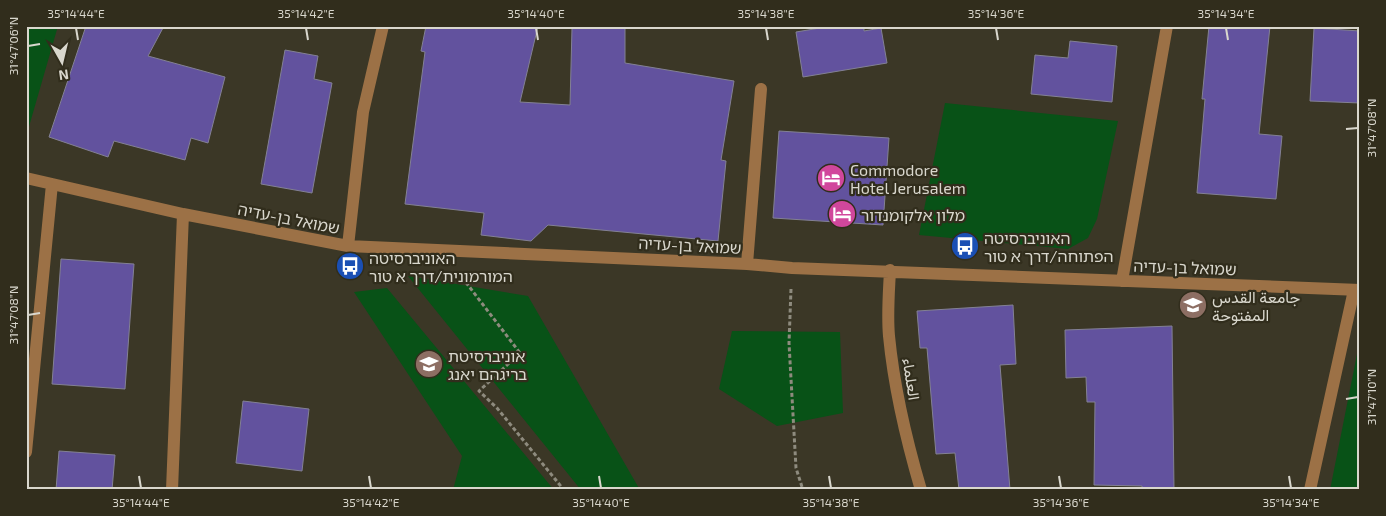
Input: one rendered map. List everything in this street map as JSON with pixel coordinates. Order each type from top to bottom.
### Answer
[{"type":"street","points":[[348,246],[363,112],[383,26]]},
{"type":"street","points":[[1122,281],[1167,26]]},
{"type":"street","points":[[747,264],[761,89]]},
{"type":"street","name":"שמואל בן-עדיה","points":[[26,178],[183,214],[348,246],[747,264],[792,268],[890,270],[1357,290]]},
{"type":"street","points":[[26,452],[52,184]]},
{"type":"street","points":[[172,490],[183,214]]},
{"type":"street","name":"العلماء","points":[[890,270],[889,334],[906,440],[921,490]]},
{"type":"street","points":[[1310,490],[1357,290]]},
{"type":"path","points":[[441,250],[520,353],[479,391],[496,408],[564,490]]},
{"type":"path","points":[[792,268],[790,343],[796,468],[803,490]]},
{"type":"green space","points":[[26,26],[58,26],[26,137]]},
{"type":"green space","points":[[945,103],[1118,121],[1097,219],[1088,238],[1068,249],[919,235]]},
{"type":"green space","points":[[408,276],[528,296],[640,490],[581,490]]},
{"type":"green space","name":"אוניברסיטת בריגהם יאנג","points":[[387,288],[554,490],[453,490],[462,456],[354,292]]},
{"type":"green space","points":[[732,331],[840,332],[843,413],[777,426],[719,389]]},
{"type":"green space","points":[[1360,339],[1360,490],[1330,490]]},
{"type":"building","points":[[86,26],[164,26],[148,56],[225,77],[208,143],[191,138],[185,160],[114,141],[108,157],[49,137]]},
{"type":"building","points":[[426,26],[538,26],[520,102],[570,105],[572,28],[625,28],[625,63],[734,81],[721,160],[726,161],[718,241],[548,225],[531,241],[481,235],[484,213],[405,204],[425,52],[421,51]]},
{"type":"building","points":[[832,26],[864,26],[864,31],[881,28],[887,63],[803,77],[796,32]]},
{"type":"building","points":[[1209,26],[1270,26],[1259,134],[1282,136],[1276,199],[1197,193],[1205,99],[1202,99]]},
{"type":"building","points":[[1314,28],[1360,31],[1360,103],[1310,101]]},
{"type":"building","points":[[1070,41],[1117,46],[1112,102],[1031,94],[1035,55],[1068,58]]},
{"type":"building","points":[[285,50],[318,56],[314,79],[332,83],[312,193],[261,184]]},
{"type":"building","name":"Commodore Hotel Jerusalem","points":[[779,131],[889,138],[883,225],[773,218]]},
{"type":"building","points":[[61,259],[134,264],[125,389],[52,384]]},
{"type":"building","points":[[1013,305],[1016,364],[1000,365],[1010,490],[959,490],[955,453],[936,454],[927,348],[920,348],[917,311]]},
{"type":"building","points":[[1172,326],[1174,490],[1142,490],[1142,486],[1094,485],[1095,402],[1087,402],[1086,377],[1066,378],[1065,330]]},
{"type":"building","points":[[243,401],[309,409],[302,471],[236,463]]},
{"type":"building","points":[[59,451],[115,455],[112,490],[56,490]]},
{"type":"place","name":"Commodore Hotel Jerusalem","points":[[831,178]]},
{"type":"place","name":"מלון אלקומנדור","points":[[842,214]]},
{"type":"place","name":"האוניברסיטה הפתוחה/דרך א טור","points":[[965,246]]},
{"type":"place","name":"האוניברסיטה המורמונית/דרך א טור","points":[[350,266]]},
{"type":"place","name":"جامعة القدس المفتوحة","points":[[1193,305]]},
{"type":"place","name":"אוניברסיטת בריגהם יאנג","points":[[429,364]]}]
